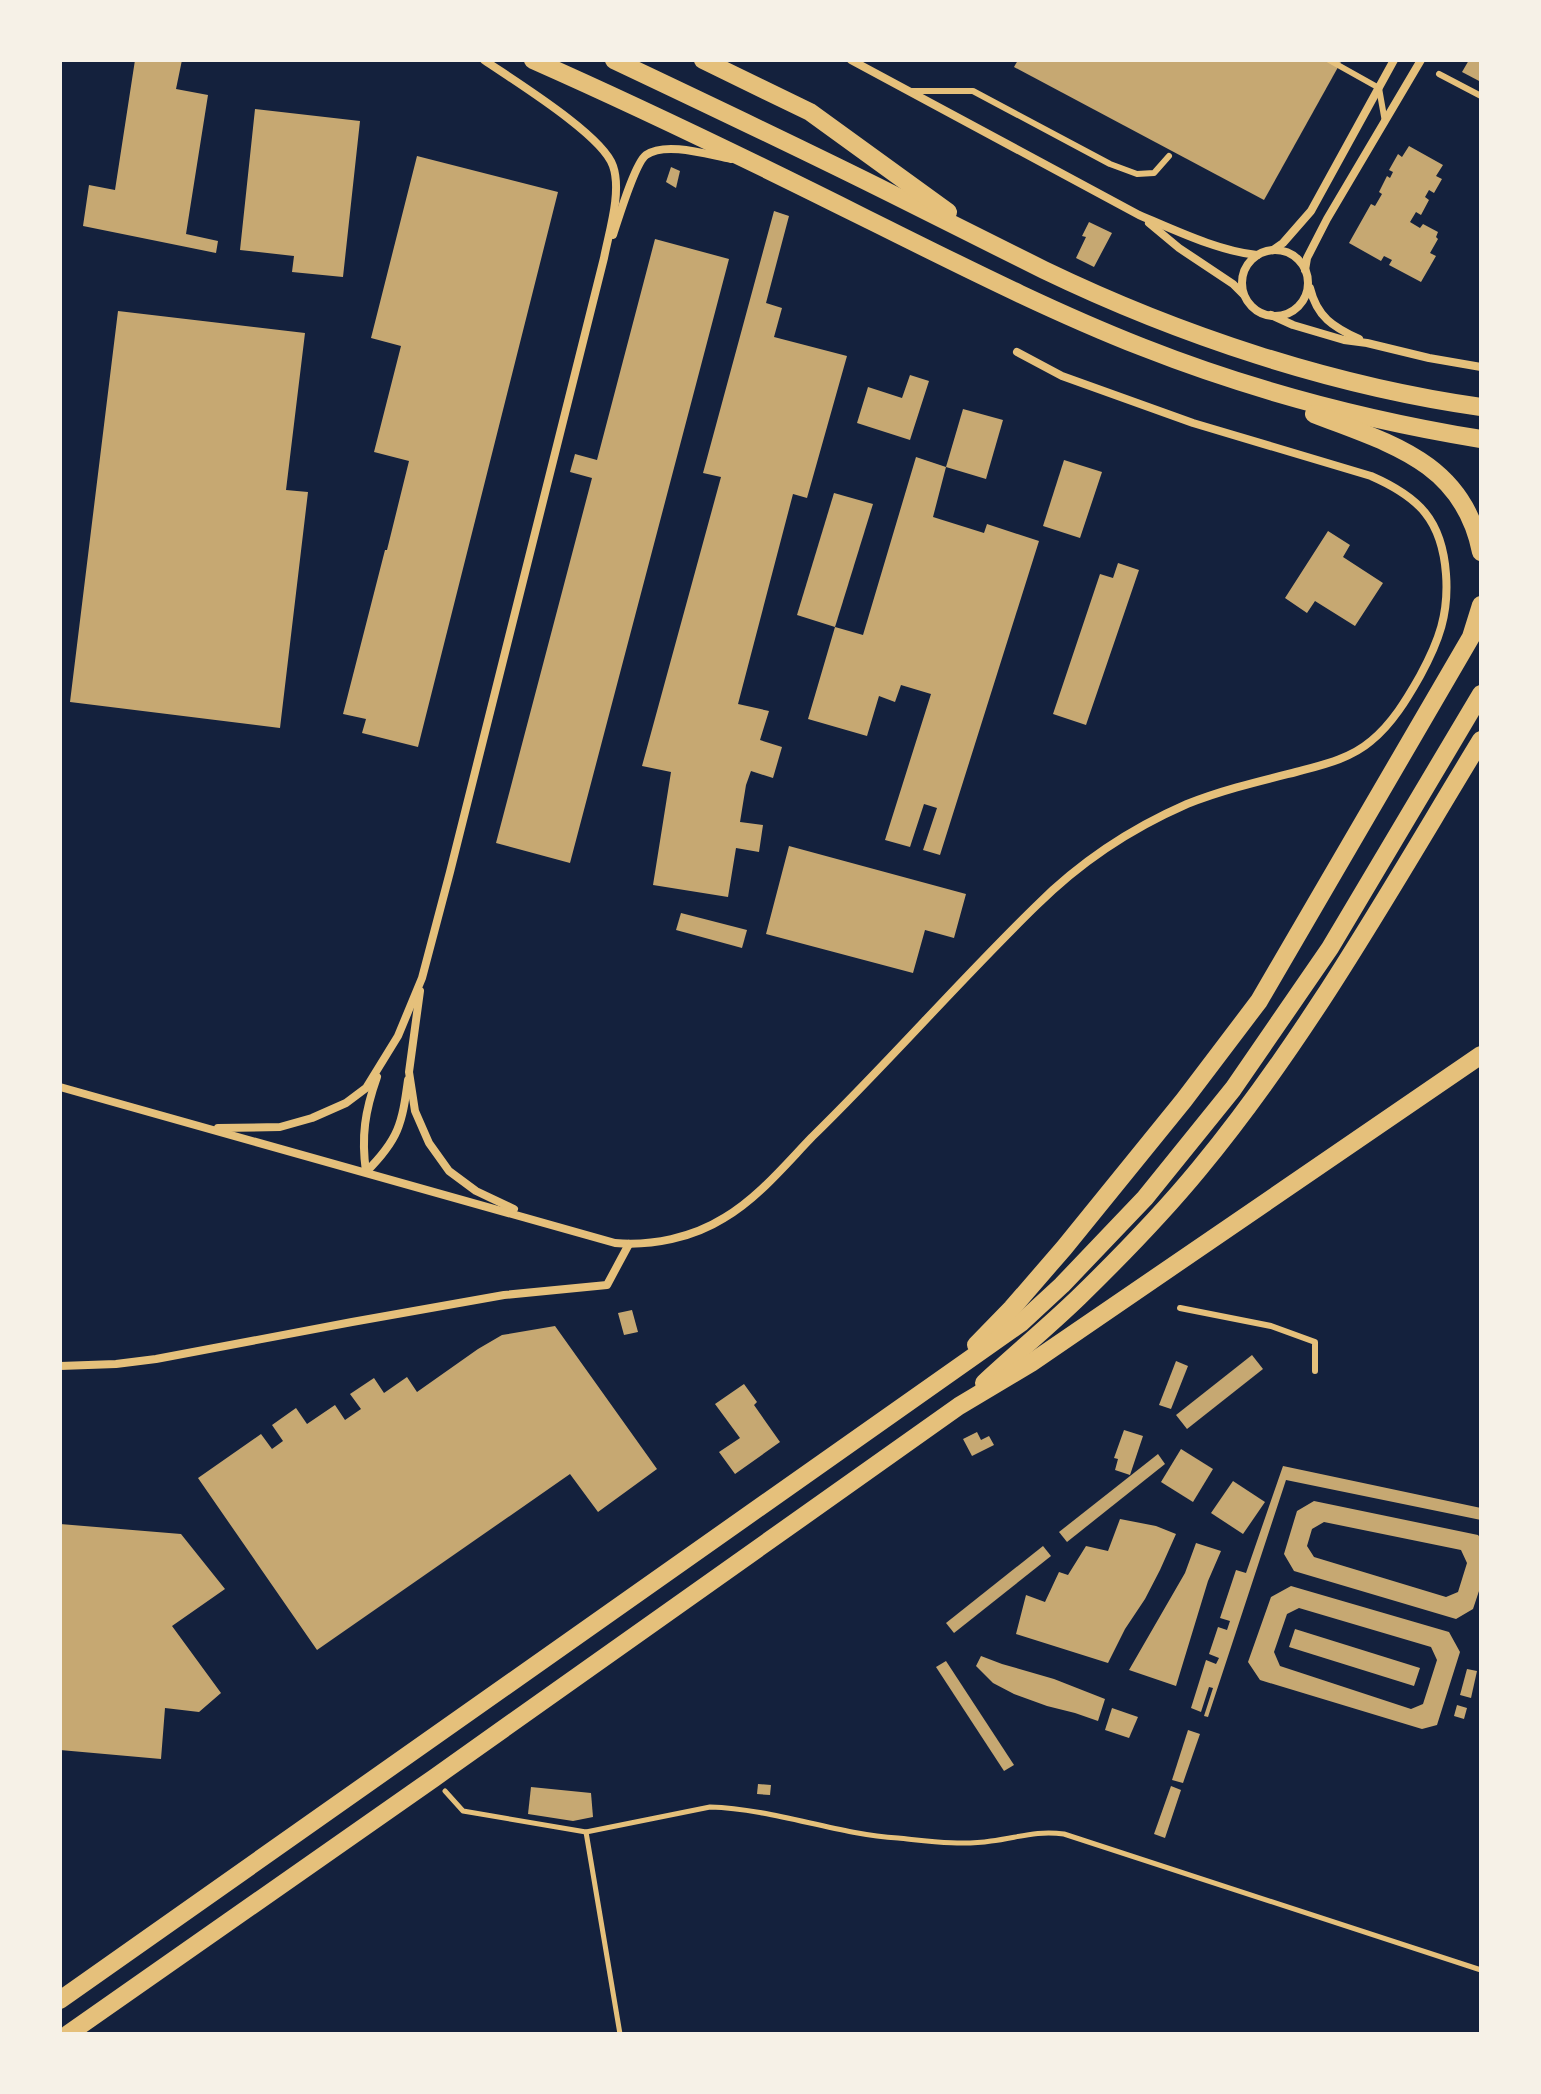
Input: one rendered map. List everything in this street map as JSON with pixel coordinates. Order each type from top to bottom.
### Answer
[{"type":"main road","points":[[533,60],[608,93],[997,283],[1105,332],[1414,455],[1436,472],[1453,491],[1469,516],[1481,552]]},
{"type":"main road","points":[[614,60],[1101,295],[1211,338],[1285,362],[1353,381],[1481,407]]},
{"type":"main road","points":[[703,60],[810,112],[989,242]]},
{"type":"main road","points":[[1144,348],[1222,376],[1322,406],[1422,430],[1481,439]]},
{"type":"main road","points":[[938,1381],[996,1326],[1064,1248],[1184,1100],[1259,1001],[1471,637],[1481,605]]},
{"type":"main road","points":[[60,2000],[1021,1323],[1145,1198],[1233,1089],[1330,948],[1481,694]]},
{"type":"main road","points":[[959,1406],[1078,1298],[1168,1205],[1218,1145],[1290,1048],[1350,956],[1481,740]]},
{"type":"main road","points":[[68,2034],[959,1406],[1031,1363],[1481,1055]]},
{"type":"main road","points":[[1387,1119],[1481,1064]]},
{"type":"street","points":[[366,1172],[394,1140],[402,1118],[422,978],[604,258],[616,186],[607,153],[583,130],[484,60]]},
{"type":"street","points":[[851,60],[870,64],[909,91],[1139,215],[1243,253],[1257,255],[1283,250],[1293,255],[1305,270],[1320,312],[1331,324],[1367,343]]},
{"type":"street","points":[[1273,250],[1311,211],[1394,60]]},
{"type":"street","points":[[1305,270],[1307,258],[1327,219],[1421,60]]},
{"type":"street","points":[[604,258],[636,167],[645,155],[678,149],[756,164]]},
{"type":"street","points":[[1139,215],[1179,248],[1233,284],[1260,312],[1323,335],[1481,367]]},
{"type":"street","points":[[1244,295],[1243,273],[1257,255]]},
{"type":"street","points":[[1271,315],[1293,311],[1307,292],[1308,281]]},
{"type":"street","points":[[60,1087],[615,1243],[652,1243],[698,1232],[725,1218],[749,1200],[1038,903],[1095,855],[1153,820],[1188,804],[1335,761],[1370,743],[1389,724],[1414,687],[1436,645],[1445,615],[1446,567],[1441,542],[1432,520],[1416,502],[1398,487],[1371,476],[1193,423],[1062,376],[1017,352]]},
{"type":"street","points":[[205,1128],[280,1127],[312,1118],[346,1103],[366,1088],[382,1065],[398,1036],[422,978]]},
{"type":"street","points":[[366,1172],[363,1127],[382,1065]]},
{"type":"street","points":[[409,1072],[415,1111],[429,1143],[449,1171],[476,1191],[537,1220]]},
{"type":"street","points":[[60,1366],[156,1359],[504,1295],[607,1285],[629,1244]]},
{"type":"lane","points":[[1329,60],[1379,88],[1385,122]]},
{"type":"lane","points":[[1439,74],[1481,96]]},
{"type":"lane","points":[[909,91],[973,91],[1110,164],[1137,174],[1154,173],[1169,156]]},
{"type":"lane","points":[[1180,1308],[1271,1326],[1315,1342],[1315,1371]]},
{"type":"path","points":[[434,1778],[463,1811],[586,1832],[710,1807],[741,1810],[880,1837],[990,1842],[1031,1833],[1055,1832],[1481,1970]]},
{"type":"path","points":[[586,1832],[620,2034]]},
{"type":"building","points":[[135,60],[182,60],[176,89],[208,95],[186,234],[218,241],[216,253],[83,226],[89,185],[115,190]]},
{"type":"building","points":[[1018,60],[1342,60],[1264,200],[1014,67]]},
{"type":"building","points":[[1469,60],[1481,60],[1481,82],[1462,72]]},
{"type":"building","points":[[255,109],[360,121],[343,277],[292,272],[294,256],[240,250]]},
{"type":"building","points":[[1409,146],[1443,165],[1436,176],[1442,179],[1434,193],[1429,190],[1425,197],[1429,200],[1421,215],[1416,212],[1410,222],[1420,228],[1423,224],[1438,232],[1438,239],[1430,253],[1436,256],[1421,282],[1389,265],[1392,260],[1384,256],[1381,261],[1349,243],[1371,204],[1375,206],[1382,194],[1379,192],[1387,176],[1390,178],[1393,172],[1389,170],[1398,154],[1402,157]]},
{"type":"building","points":[[417,156],[558,192],[418,747],[362,733],[366,719],[343,714],[409,461],[374,452],[401,346],[371,338]]},
{"type":"building","points":[[671,167],[680,171],[676,188],[666,182]]},
{"type":"building","points":[[774,211],[789,216],[766,303],[782,308],[774,337],[847,356],[807,498],[793,494],[738,704],[769,711],[760,740],[782,747],[773,778],[751,771],[740,822],[763,825],[759,852],[736,848],[728,897],[653,885],[671,772],[642,766],[721,477],[703,473]]},
{"type":"building","points":[[1089,222],[1112,233],[1094,267],[1076,258]]},
{"type":"building","points":[[655,239],[729,259],[570,863],[496,843],[592,478],[570,472],[575,454],[597,460]]},
{"type":"building","points":[[118,311],[305,333],[286,490],[308,492],[280,728],[70,702]]},
{"type":"building","points":[[910,375],[929,381],[910,440],[857,423],[868,387],[902,398]]},
{"type":"building","points":[[963,409],[1003,420],[986,479],[946,467]]},
{"type":"building","points":[[916,457],[946,467],[933,517],[984,533],[987,524],[1039,541],[940,855],[923,850],[937,808],[924,804],[910,847],[885,840],[931,694],[901,685],[895,702],[879,696],[867,736],[808,719],[835,627],[863,635]]},
{"type":"building","points":[[1064,460],[1102,472],[1080,538],[1043,526]]},
{"type":"building","points":[[834,493],[873,504],[835,627],[797,615]]},
{"type":"building","points":[[1328,531],[1350,545],[1343,557],[1383,583],[1355,626],[1315,601],[1307,613],[1285,598]]},
{"type":"building","points":[[1118,563],[1139,570],[1086,725],[1053,714],[1100,574],[1113,578]]},
{"type":"building","points":[[789,846],[966,894],[954,938],[925,930],[913,973],[766,934]]},
{"type":"building","points":[[681,913],[747,930],[742,948],[676,930]]},
{"type":"building","points":[[632,1310],[638,1332],[624,1335],[618,1313]]},
{"type":"building","points":[[555,1326],[657,1469],[598,1512],[570,1474],[317,1650],[198,1478],[261,1434],[272,1449],[283,1441],[272,1425],[296,1408],[307,1424],[335,1405],[345,1420],[361,1409],[350,1394],[374,1378],[384,1393],[407,1377],[417,1392],[502,1335]]},
{"type":"building","points":[[1252,1355],[1263,1369],[1187,1429],[1176,1415]]},
{"type":"building","points":[[1176,1361],[1188,1366],[1171,1409],[1159,1405]]},
{"type":"building","points":[[744,1384],[757,1402],[754,1405],[780,1442],[735,1474],[719,1452],[740,1438],[715,1404]]},
{"type":"building","points":[[1124,1430],[1143,1436],[1130,1475],[1115,1470],[1118,1459],[1114,1458]]},
{"type":"building","points":[[977,1432],[981,1440],[989,1436],[994,1445],[972,1456],[963,1439]]},
{"type":"building","points":[[1181,1449],[1213,1469],[1193,1502],[1161,1482]]},
{"type":"building","points":[[1158,1454],[1165,1464],[1067,1542],[1059,1532]]},
{"type":"building","points":[[1283,1466],[1481,1508],[1481,1520],[1286,1480],[1208,1717],[1204,1716],[1213,1688],[1209,1687],[1201,1712],[1191,1708],[1206,1660],[1216,1664],[1219,1658],[1209,1654],[1218,1627],[1227,1630],[1230,1621],[1220,1618],[1236,1570],[1246,1573]]},
{"type":"building","points":[[1233,1481],[1265,1502],[1243,1534],[1211,1513]]},
{"type":"building","points":[[1314,1501],[1478,1535],[1481,1539],[1481,1585],[1473,1609],[1456,1619],[1294,1571],[1284,1554],[1297,1511]],"holes":[[[1324,1522],[1461,1550],[1467,1563],[1458,1592],[1446,1597],[1314,1557],[1307,1546],[1312,1529]]]},
{"type":"building","points":[[1120,1519],[1156,1526],[1176,1534],[1145,1599],[1108,1663],[1016,1634],[1026,1595],[1045,1602],[1059,1572],[1068,1575],[1086,1546],[1108,1551]]},
{"type":"building","points":[[60,1524],[181,1534],[225,1589],[172,1626],[221,1693],[199,1712],[165,1708],[161,1759],[60,1750]]},
{"type":"building","points":[[1196,1543],[1221,1551],[1208,1581],[1176,1686],[1129,1670],[1185,1573]]},
{"type":"building","points":[[1043,1546],[1051,1556],[954,1633],[946,1623]]},
{"type":"building","points":[[1291,1586],[1449,1632],[1460,1652],[1437,1725],[1422,1729],[1260,1680],[1248,1662],[1271,1597]],"holes":[[[1299,1608],[1431,1647],[1437,1660],[1423,1704],[1411,1709],[1280,1666],[1274,1652],[1287,1614]]]},
{"type":"building","points":[[1295,1629],[1420,1668],[1414,1686],[1289,1647]]},
{"type":"building","points":[[981,1656],[1105,1699],[1098,1721],[1047,1706],[993,1683],[976,1666]]},
{"type":"building","points":[[946,1661],[1014,1765],[1004,1771],[936,1667]]},
{"type":"building","points":[[1467,1669],[1477,1671],[1471,1698],[1460,1695]]},
{"type":"building","points":[[1457,1705],[1467,1708],[1464,1719],[1454,1716]]},
{"type":"building","points":[[1112,1708],[1138,1717],[1129,1738],[1105,1730]]},
{"type":"building","points":[[1188,1730],[1200,1734],[1183,1783],[1172,1780]]},
{"type":"building","points":[[758,1784],[771,1785],[770,1795],[757,1794]]},
{"type":"building","points":[[1171,1786],[1181,1790],[1165,1838],[1154,1834]]},
{"type":"building","points":[[531,1787],[591,1793],[593,1817],[573,1821],[528,1814]]}]
